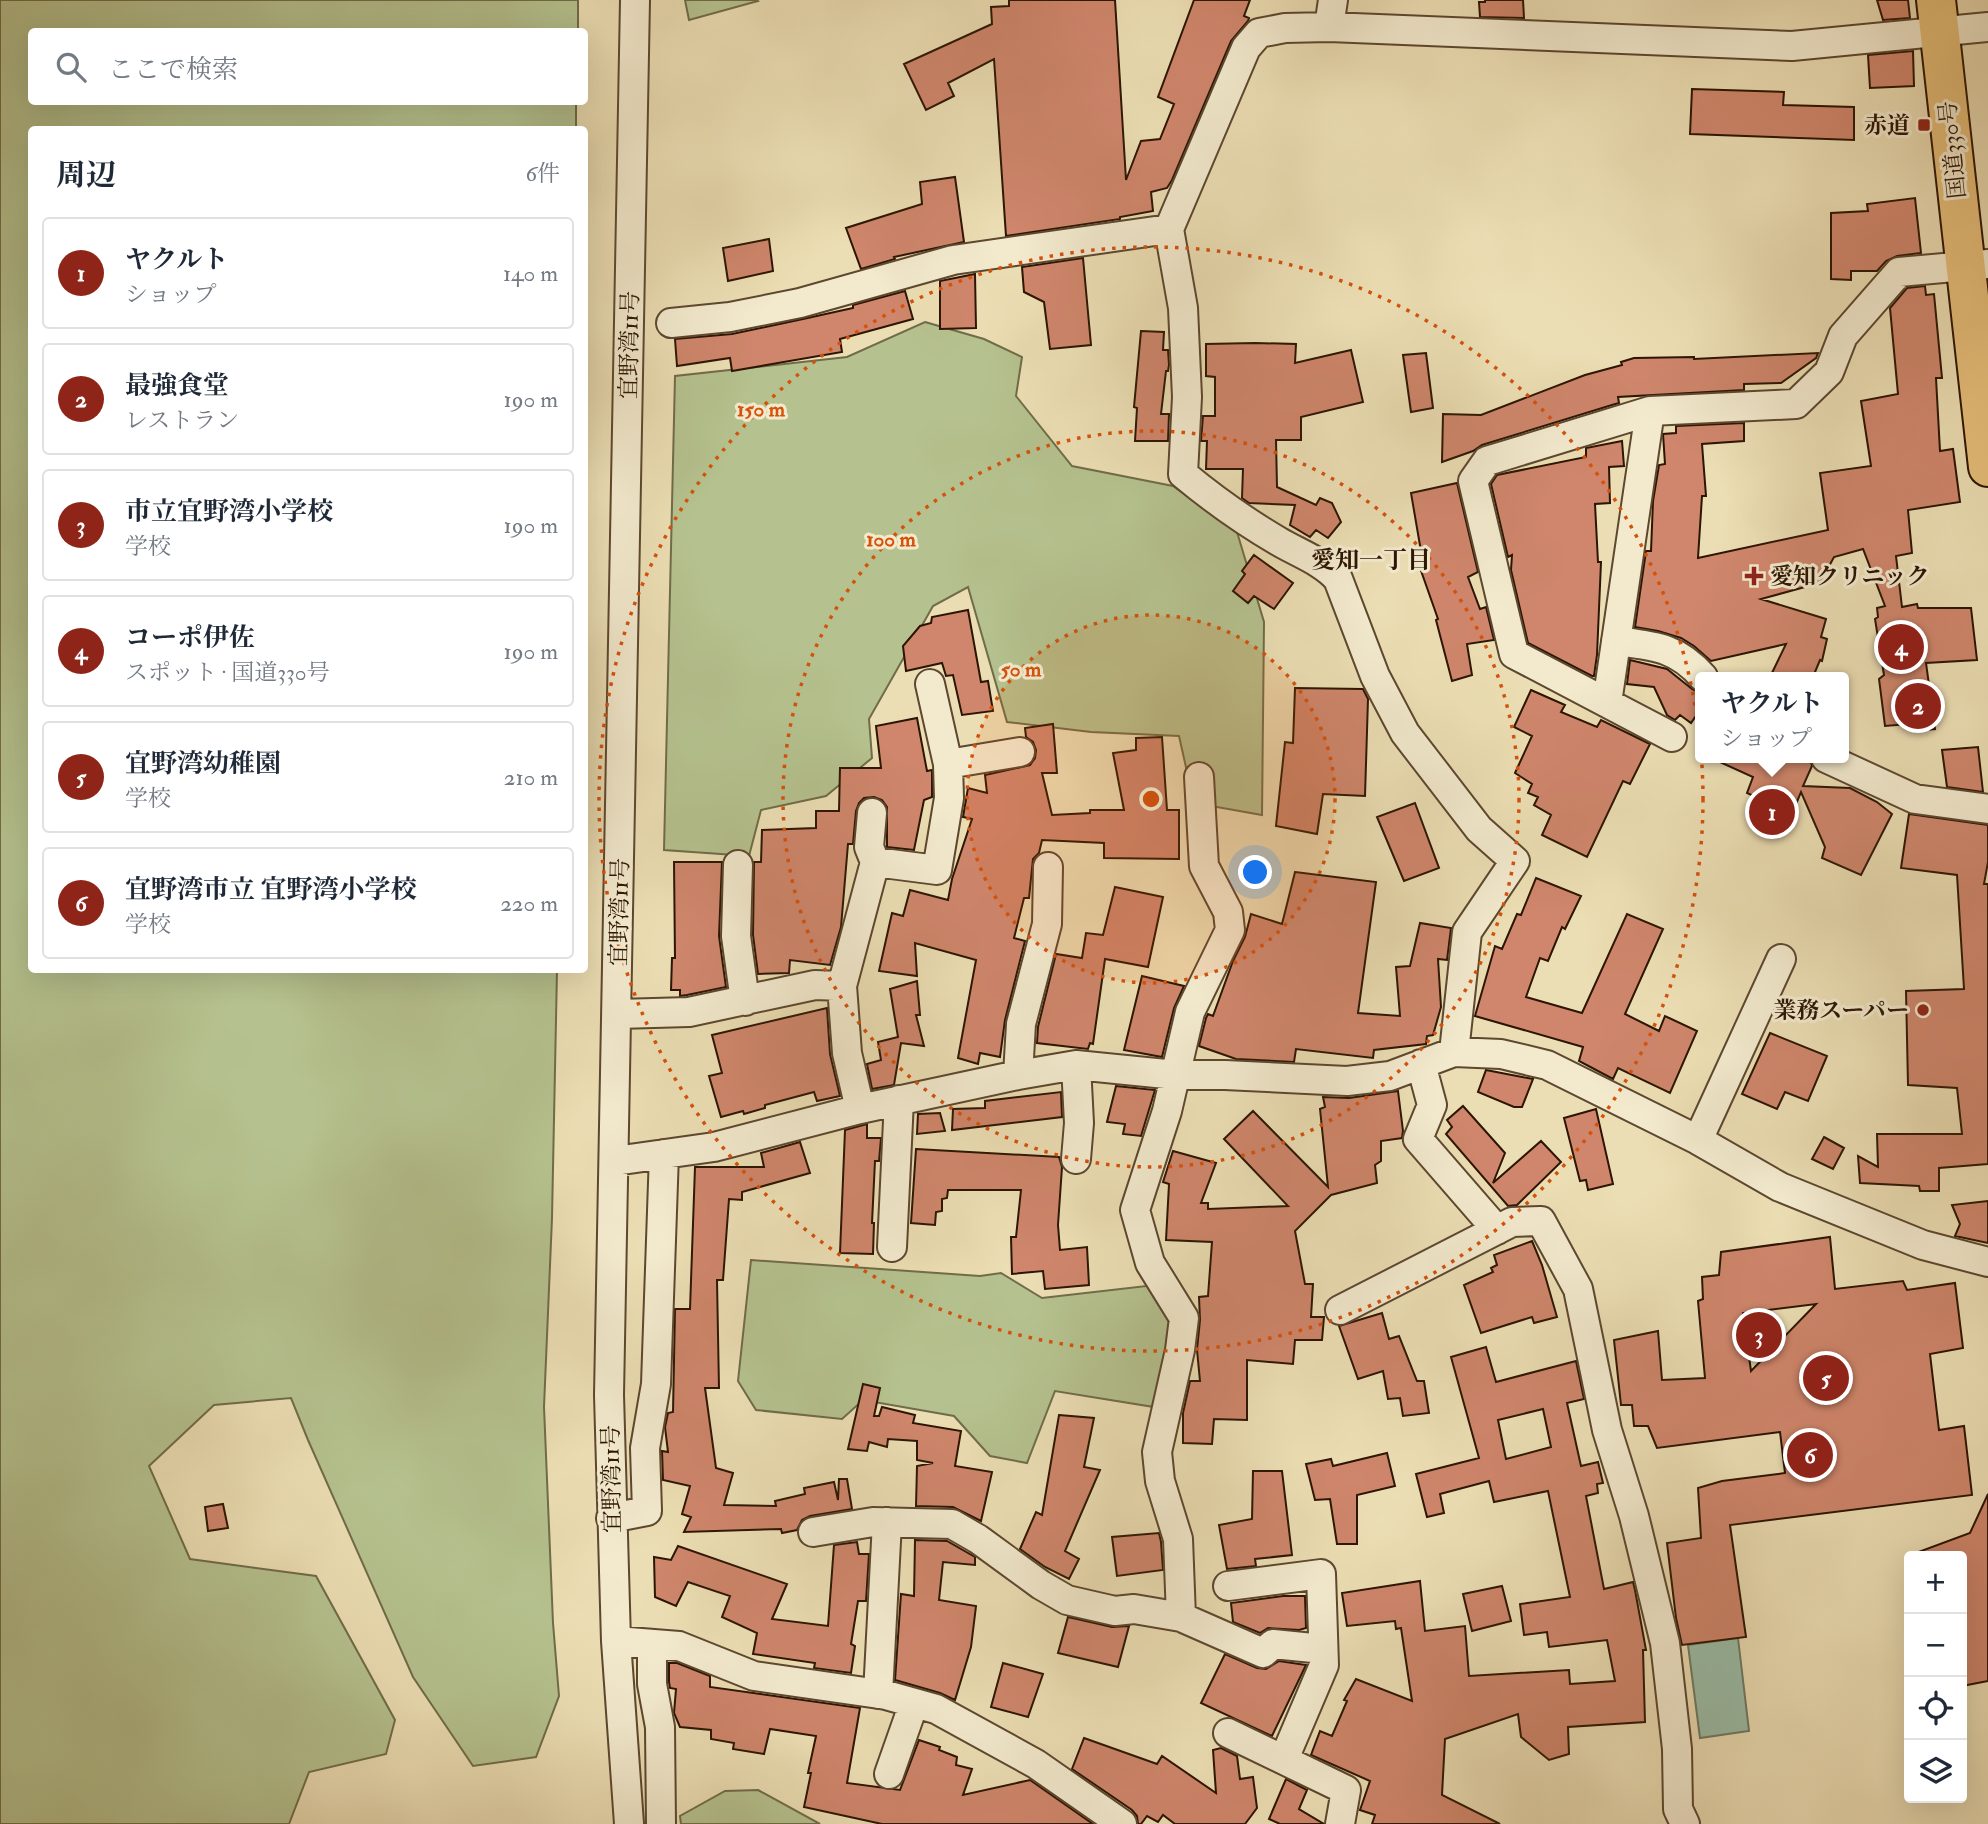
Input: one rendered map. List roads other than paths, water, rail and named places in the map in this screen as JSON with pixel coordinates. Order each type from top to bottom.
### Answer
[{"type":"highway","name":"国道330号","points":[[1938,16],[1976,266],[1988,467]]},
{"type":"street","name":"宜野湾11号","points":[[629,1824],[616,1641],[610,1395],[635,0]]},
{"type":"street","points":[[1454,1052],[1467,932],[1516,861],[1479,829],[1405,733],[1376,677],[1338,579],[1328,568],[1276,540],[1213,499],[1183,474],[1187,397],[1183,308],[1169,229],[1246,48],[1259,33],[1285,28],[1331,13],[1792,46],[1938,16],[1988,27]]},
{"type":"street","points":[[671,323],[730,317],[800,303],[953,260],[1169,229]]},
{"type":"street","points":[[1672,737],[1514,654],[1473,481],[1487,461],[1650,411],[1796,404],[1829,372],[1843,336],[1899,272],[1976,266]]},
{"type":"street","points":[[1607,703],[1650,411]]},
{"type":"street","points":[[1616,640],[1665,648],[1699,672]]},
{"type":"street","points":[[876,862],[937,870],[949,798],[948,764],[930,684]]},
{"type":"street","points":[[948,764],[1020,752]]},
{"type":"street","points":[[1837,763],[1915,799],[1988,809]]},
{"type":"street","points":[[1181,1617],[1178,1539],[1160,1481],[1157,1452],[1180,1350],[1184,1318],[1150,1263],[1135,1210],[1167,1111],[1191,1012],[1230,930],[1228,912],[1204,866],[1199,777]]},
{"type":"street","points":[[860,1109],[847,1053],[842,986],[876,862],[869,847],[872,813]]},
{"type":"street","points":[[738,865],[736,936],[745,1001]]},
{"type":"street","points":[[1018,1075],[1021,1024],[1047,924],[1048,867]]},
{"type":"street","points":[[1698,1140],[1781,960]]},
{"type":"street","points":[[618,1014],[689,1012],[815,985],[842,986]]},
{"type":"street","points":[[614,1161],[714,1147],[860,1109],[1076,1065],[1176,1075],[1348,1081],[1390,1076],[1454,1052],[1501,1054],[1547,1065],[1698,1140],[1780,1187],[1923,1245],[1988,1262]]},
{"type":"street","points":[[1421,1064],[1432,1105],[1418,1139],[1497,1230]]},
{"type":"street","points":[[1076,1065],[1079,1123],[1076,1159]]},
{"type":"street","points":[[892,1247],[900,1100]]},
{"type":"street","points":[[611,1518],[647,1511],[645,1448],[656,1384],[664,1154]]},
{"type":"street","points":[[1340,1310],[1513,1222],[1541,1221],[1578,1289],[1607,1430],[1634,1516],[1665,1643],[1677,1749],[1678,1809],[1685,1824]]},
{"type":"street","points":[[610,1395],[656,1384]]},
{"type":"street","points":[[878,1694],[887,1522]]},
{"type":"street","points":[[813,1532],[887,1522],[952,1524],[1067,1600],[1115,1611],[1134,1609],[1181,1617],[1263,1653],[1273,1644],[1324,1649]]},
{"type":"street","points":[[1227,1586],[1321,1574],[1324,1665],[1284,1759]]},
{"type":"street","points":[[616,1641],[679,1646],[754,1676],[878,1694],[936,1709],[1036,1764],[1122,1824]]},
{"type":"street","points":[[652,1645],[652,1684],[660,1727],[661,1824]]},
{"type":"street","points":[[889,1774],[914,1703]]},
{"type":"street","points":[[1228,1733],[1346,1790],[1340,1824]]},
{"type":"place","name":"赤道","points":[[1924,125]]},
{"type":"place","name":"愛知クリニック","points":[[1754,576]]},
{"type":"place","name":"コーポ伊佐","points":[[1901,647]]},
{"type":"place","name":"最強食堂","points":[[1918,706]]},
{"type":"place","name":"ヤクルト","points":[[1772,812]]},
{"type":"place","name":"業務スーパー","points":[[1923,1010]]},
{"type":"place","name":"市立宜野湾小学校","points":[[1759,1335]]},
{"type":"place","name":"宜野湾幼稚園","points":[[1826,1378]]},
{"type":"place","name":"宜野湾市立 宜野湾小学校","points":[[1810,1455]]},
{"type":"district","name":"愛知一丁目","points":[[1371,560]]}]
